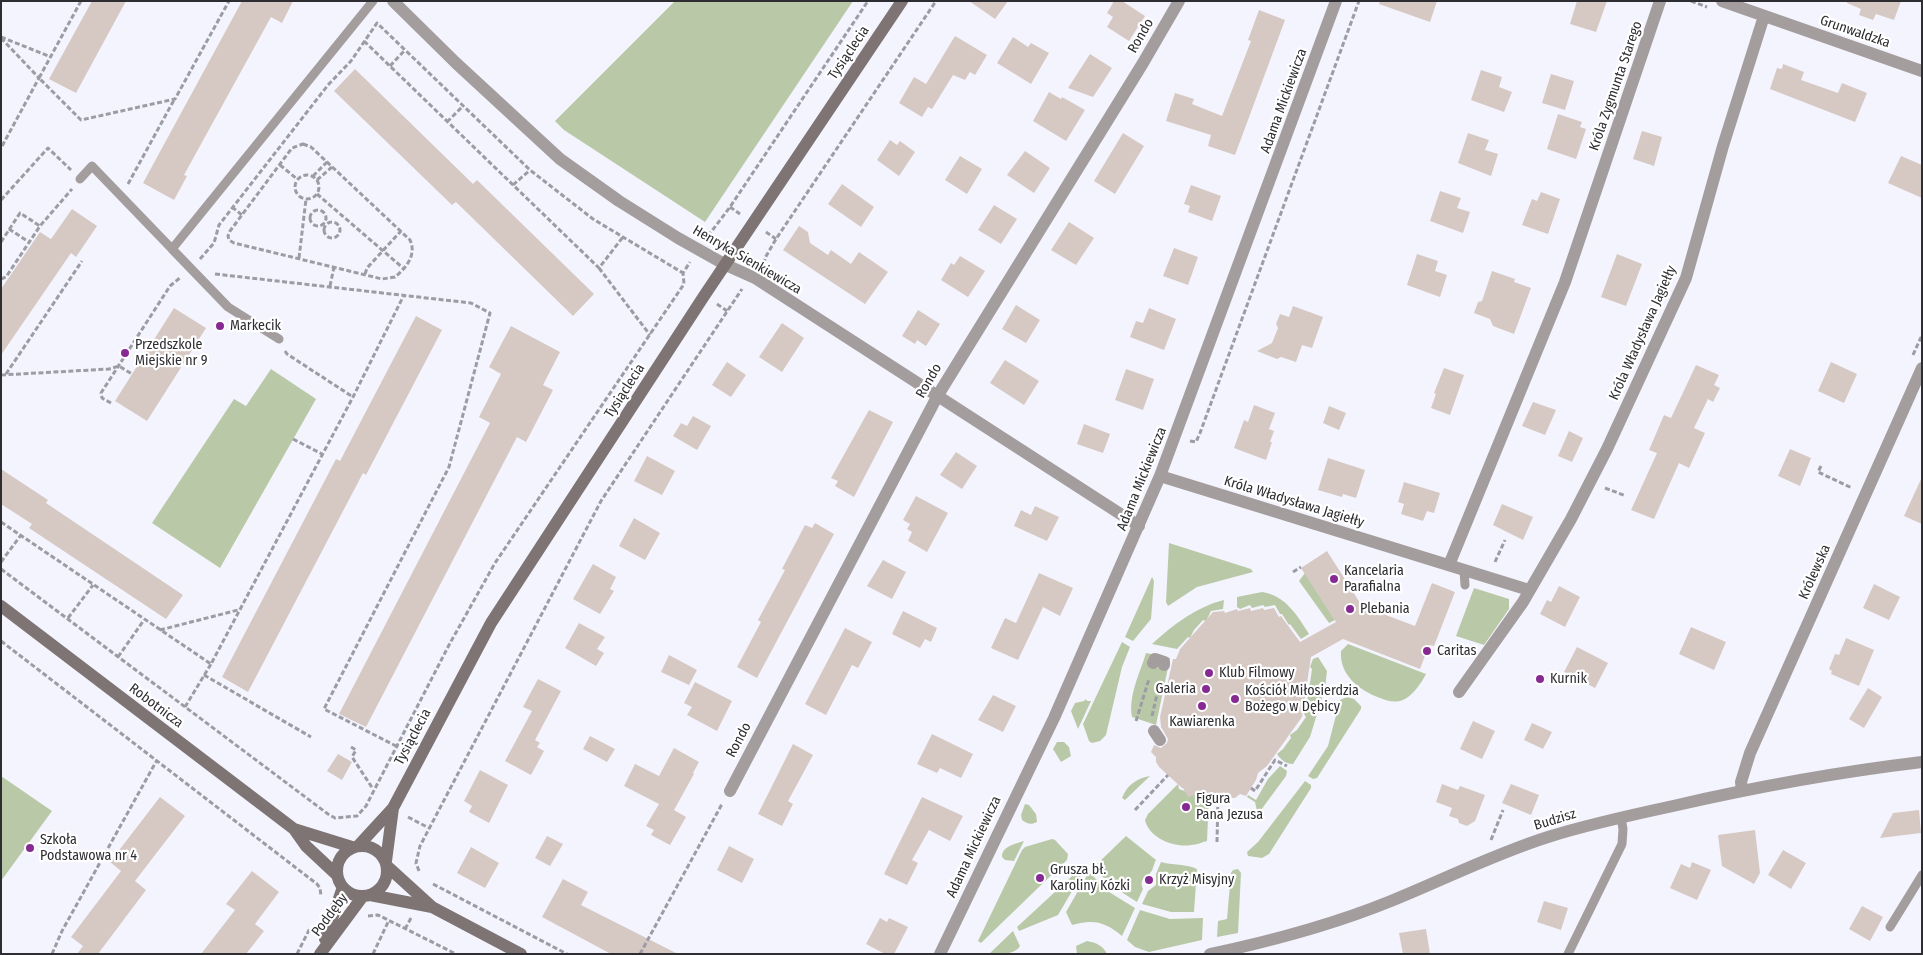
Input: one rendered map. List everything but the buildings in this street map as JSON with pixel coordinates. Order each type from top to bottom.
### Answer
[{"type":"street","name":"Henryka Sienkiewicza","points":[[393,1],[456,64],[560,159],[619,201],[699,250],[755,278],[1139,526]]},
{"type":"street","name":"Tysiąclecia","points":[[387,864],[398,811],[490,623],[902,1]]},
{"type":"street","name":"Rondo","points":[[730,790],[938,395],[1143,63],[1179,1]]},
{"type":"street","name":"Adama Mickiewicza","points":[[940,954],[1058,709],[1160,476],[1336,1]]},
{"type":"street","name":"Króla Zygmunta Starego","points":[[1449,565],[1558,300],[1660,1]]},
{"type":"street","name":"Grunwaldzka","points":[[1722,1],[1922,71]]},
{"type":"street","name":"Króla Władysława Jagiełły","points":[[1459,692],[1492,648],[1529,590],[1590,481],[1607,449],[1686,278],[1723,146],[1764,16]]},
{"type":"street","name":"Królewska","points":[[1742,790],[1741,782],[1750,753],[1922,368]]},
{"type":"street","name":"Króla Władysława Jagiełły","points":[[1160,476],[1529,590]]},
{"type":"street","name":"Robotnicza","points":[[1,606],[294,829],[306,846],[337,875]]},
{"type":"street","name":"Budzisz","points":[[1210,954],[1266,942],[1329,924],[1392,901],[1486,860],[1547,837],[1621,817],[1742,790],[1878,767],[1922,762]]},
{"type":"street","name":"Tysiąclecia","points":[[355,846],[398,811]]},
{"type":"street","name":"Robotnicza","points":[[294,829],[355,846]]},
{"type":"street","points":[[432,907],[352,894],[343,887],[337,875],[340,858],[355,846],[365,845],[375,849],[387,864],[432,907],[521,954]]},
{"type":"street","points":[[366,896],[375,893],[385,882],[387,864]]},
{"type":"street","name":"Poddęby","points":[[320,953],[343,887]]},
{"type":"street","name":"Poddęby","points":[[320,953],[366,896]]},
{"type":"lane","points":[[172,248],[373,1]]},
{"type":"lane","points":[[80,179],[92,166],[228,307],[279,339]]},
{"type":"lane","points":[[1464,571],[1465,586]]},
{"type":"lane","points":[[1568,954],[1622,844],[1623,829],[1621,817]]},
{"type":"lane","points":[[1890,927],[1922,876]]},
{"type":"path","points":[[1,148],[81,1]]},
{"type":"path","points":[[122,196],[228,1]]},
{"type":"path","points":[[1,569],[335,818],[357,816],[366,806],[449,645],[495,563],[684,284],[683,273],[730,207],[868,1]]},
{"type":"path","points":[[421,874],[417,868],[416,857],[420,846],[601,501],[741,290],[748,286],[755,278],[765,263],[765,258],[776,239],[936,1]]},
{"type":"path","points":[[1188,445],[1190,440],[1196,442],[1243,324],[1359,1]]},
{"type":"path","points":[[207,266],[200,259],[214,243],[219,225],[328,85],[351,61],[376,23],[530,170],[593,219],[683,273]]},
{"type":"path","points":[[1,38],[51,56]]},
{"type":"path","points":[[1,38],[81,120],[174,99]]},
{"type":"path","points":[[364,41],[599,268],[650,335]]},
{"type":"path","points":[[390,66],[405,50]]},
{"type":"path","points":[[447,122],[463,106]]},
{"type":"path","points":[[303,144],[311,147],[410,240],[413,250],[412,256],[398,275],[392,279],[382,278],[231,242],[228,238],[229,233],[280,165],[292,148],[303,144]]},
{"type":"path","points":[[1,200],[48,148],[80,179],[40,226],[6,277],[1,278]]},
{"type":"path","points":[[313,176],[327,162]]},
{"type":"path","points":[[280,165],[297,179]]},
{"type":"path","points":[[317,180],[332,167]]},
{"type":"path","points":[[513,185],[530,170]]},
{"type":"path","points":[[305,174],[313,176],[319,186],[317,194],[306,199],[299,196],[294,190],[297,179],[305,174]]},
{"type":"path","points":[[317,194],[403,268]]},
{"type":"path","points":[[299,258],[306,199]]},
{"type":"path","points":[[232,208],[242,215]]},
{"type":"path","points":[[310,217],[311,222],[315,226],[325,224],[333,222],[337,224],[340,231],[337,236],[327,236],[324,232],[325,224],[326,216],[321,211],[316,211],[310,217]]},
{"type":"path","points":[[1,242],[20,213],[40,226]]},
{"type":"path","points":[[304,216],[310,217]]},
{"type":"path","points":[[9,229],[29,242]]},
{"type":"path","points":[[365,274],[367,268],[401,231]]},
{"type":"path","points":[[599,268],[623,237]]},
{"type":"path","points":[[3,375],[82,261]]},
{"type":"path","points":[[330,286],[334,267]]},
{"type":"path","points":[[214,273],[471,303],[490,313],[449,466],[324,709],[396,746]]},
{"type":"path","points":[[111,404],[102,398],[101,393],[170,286]]},
{"type":"path","points":[[185,707],[211,664],[353,397],[404,294]]},
{"type":"path","points":[[279,339],[287,354],[353,397]]},
{"type":"path","points":[[3,375],[110,369],[119,366]]},
{"type":"path","points":[[119,366],[132,374]]},
{"type":"path","points":[[1200,433],[1204,435]]},
{"type":"path","points":[[292,439],[322,454]]},
{"type":"path","points":[[1821,466],[1818,472],[1855,490]]},
{"type":"path","points":[[1590,481],[1626,496]]},
{"type":"path","points":[[1,522],[211,664]]},
{"type":"path","points":[[1,562],[21,535]]},
{"type":"path","points":[[1492,569],[1504,540]]},
{"type":"path","points":[[1292,572],[1301,567]]},
{"type":"path","points":[[68,618],[93,585]]},
{"type":"path","points":[[160,630],[239,610]]},
{"type":"path","points":[[118,657],[144,620]]},
{"type":"path","points":[[1,642],[317,884],[321,892],[320,902]]},
{"type":"path","points":[[1136,721],[1159,664],[1152,715],[1157,736]]},
{"type":"path","points":[[204,675],[311,737]]},
{"type":"path","points":[[351,747],[356,750],[352,757],[374,790]]},
{"type":"path","points":[[52,954],[62,931],[157,760]]},
{"type":"path","points":[[1251,788],[1255,791],[1275,760],[1287,766]]},
{"type":"path","points":[[1134,810],[1168,775]]},
{"type":"path","points":[[640,954],[730,790]]},
{"type":"path","points":[[1217,842],[1218,797]]},
{"type":"path","points":[[1490,844],[1503,810]]},
{"type":"path","points":[[398,811],[429,828]]},
{"type":"path","points":[[429,882],[568,954]]},
{"type":"path","points":[[365,918],[373,915],[389,920],[456,954]]},
{"type":"path","points":[[297,954],[314,920]]},
{"type":"path","points":[[373,954],[389,920]]},
{"type":"green space","points":[[675,1],[853,1],[705,222],[564,130],[555,121]]},
{"type":"green space","points":[[271,369],[316,399],[220,568],[152,523],[234,399],[246,406]]},
{"type":"green space","points":[[1169,543],[1251,569],[1253,572],[1197,587],[1168,606],[1166,602]]},
{"type":"green space","points":[[1305,573],[1335,620],[1329,623],[1299,581]]},
{"type":"green space","points":[[1152,577],[1154,581],[1151,619],[1133,641],[1125,637]]},
{"type":"green space","points":[[1474,588],[1509,599],[1509,609],[1484,645],[1456,636]]},
{"type":"green space","points":[[1262,592],[1277,597],[1290,607],[1309,634],[1301,639],[1275,605],[1265,607],[1263,605],[1252,608],[1250,605],[1240,609],[1237,607],[1237,597]]},
{"type":"green space","points":[[1224,600],[1223,609],[1211,611],[1206,621],[1203,620],[1190,638],[1188,637],[1177,649],[1152,644],[1194,612]]},
{"type":"green space","points":[[1122,642],[1130,647],[1122,667],[1106,735],[1100,741],[1092,743],[1089,741],[1083,724]]},
{"type":"green space","points":[[1348,644],[1426,674],[1410,696],[1403,700],[1391,701],[1372,695],[1352,681],[1343,667],[1341,651]]},
{"type":"green space","points":[[1146,653],[1170,658],[1156,725],[1132,717],[1133,693]]},
{"type":"green space","points":[[1318,657],[1327,671],[1325,688],[1310,737],[1293,764],[1288,763],[1277,754],[1283,749],[1291,738],[1290,735],[1297,730],[1306,717],[1304,714],[1312,669],[1310,667],[1313,659]]},
{"type":"green space","points":[[1347,697],[1354,699],[1361,706],[1361,709],[1317,778],[1313,779],[1308,776],[1328,746],[1340,700]]},
{"type":"green space","points":[[1086,699],[1091,701],[1078,729],[1071,711],[1075,703]]},
{"type":"green space","points":[[1057,742],[1064,742],[1069,747],[1071,756],[1061,762],[1053,749]]},
{"type":"green space","points":[[1280,766],[1287,771],[1286,776],[1261,810],[1257,811],[1255,802],[1247,797],[1248,795],[1256,800],[1268,779]]},
{"type":"green space","points":[[1,776],[52,811],[1,881]]},
{"type":"green space","points":[[1150,776],[1125,800],[1122,798],[1133,783],[1141,778]]},
{"type":"green space","points":[[1305,781],[1311,785],[1311,788],[1269,854],[1262,858],[1248,856],[1247,852],[1258,842]]},
{"type":"green space","points":[[1178,784],[1179,789],[1199,798],[1204,795],[1209,797],[1207,841],[1195,845],[1177,845],[1157,837],[1147,826],[1145,820],[1148,814]]},
{"type":"green space","points":[[1025,804],[1029,805],[1036,814],[1037,822],[1029,824],[1022,820],[1021,815]]},
{"type":"green space","points":[[1126,836],[1156,860],[1152,871],[1142,881],[1143,889],[1137,902],[1109,884],[1094,867]]},
{"type":"green space","points":[[1052,839],[1068,854],[1067,860],[981,943],[978,941],[1022,850],[1025,847]]},
{"type":"green space","points":[[1024,841],[1014,861],[1005,860],[1002,857],[1004,850],[1013,844]]},
{"type":"green space","points":[[1161,862],[1197,869],[1194,912],[1171,912],[1142,904],[1148,891],[1156,885],[1156,874]]},
{"type":"green space","points":[[1082,867],[1085,869],[1058,915],[1019,931],[1017,927]]},
{"type":"green space","points":[[1238,869],[1241,873],[1238,933],[1217,937],[1218,921],[1227,919],[1231,873],[1233,870]]},
{"type":"green space","points":[[1089,872],[1109,892],[1135,908],[1122,936],[1099,923],[1087,922],[1072,925],[1066,912]]},
{"type":"green space","points":[[1140,910],[1170,919],[1203,918],[1202,940],[1149,952],[1135,947],[1127,940]]},
{"type":"green space","points":[[1013,931],[1020,946],[1018,949],[1007,953],[989,954]]},
{"type":"green space","points":[[1087,941],[1099,945],[1107,954],[1077,954],[1076,946]]},
{"type":"place","name":"Markecik","points":[[220,326]]},
{"type":"place","name":"Przedszkole Miejskie nr 9","points":[[125,353]]},
{"type":"place","name":"Kancelaria Parafialna","points":[[1334,579]]},
{"type":"place","name":"Plebania","points":[[1350,609]]},
{"type":"place","name":"Caritas","points":[[1427,651]]},
{"type":"place","name":"Klub Filmowy","points":[[1209,673]]},
{"type":"place","name":"Kurnik","points":[[1540,679]]},
{"type":"place","name":"Galeria","points":[[1206,689]]},
{"type":"place","name":"Kościół Miłosierdzia Bożego w Dębicy","points":[[1235,699]]},
{"type":"place","name":"Kawiarenka","points":[[1202,706]]},
{"type":"place","name":"Figura Pana Jezusa","points":[[1186,807]]},
{"type":"place","name":"Szkoła Podstawowa nr 4","points":[[30,848]]},
{"type":"place","name":"Grusza bł. Karoliny Kózki","points":[[1040,878]]},
{"type":"place","name":"Krzyż Misyjny","points":[[1149,880]]}]
